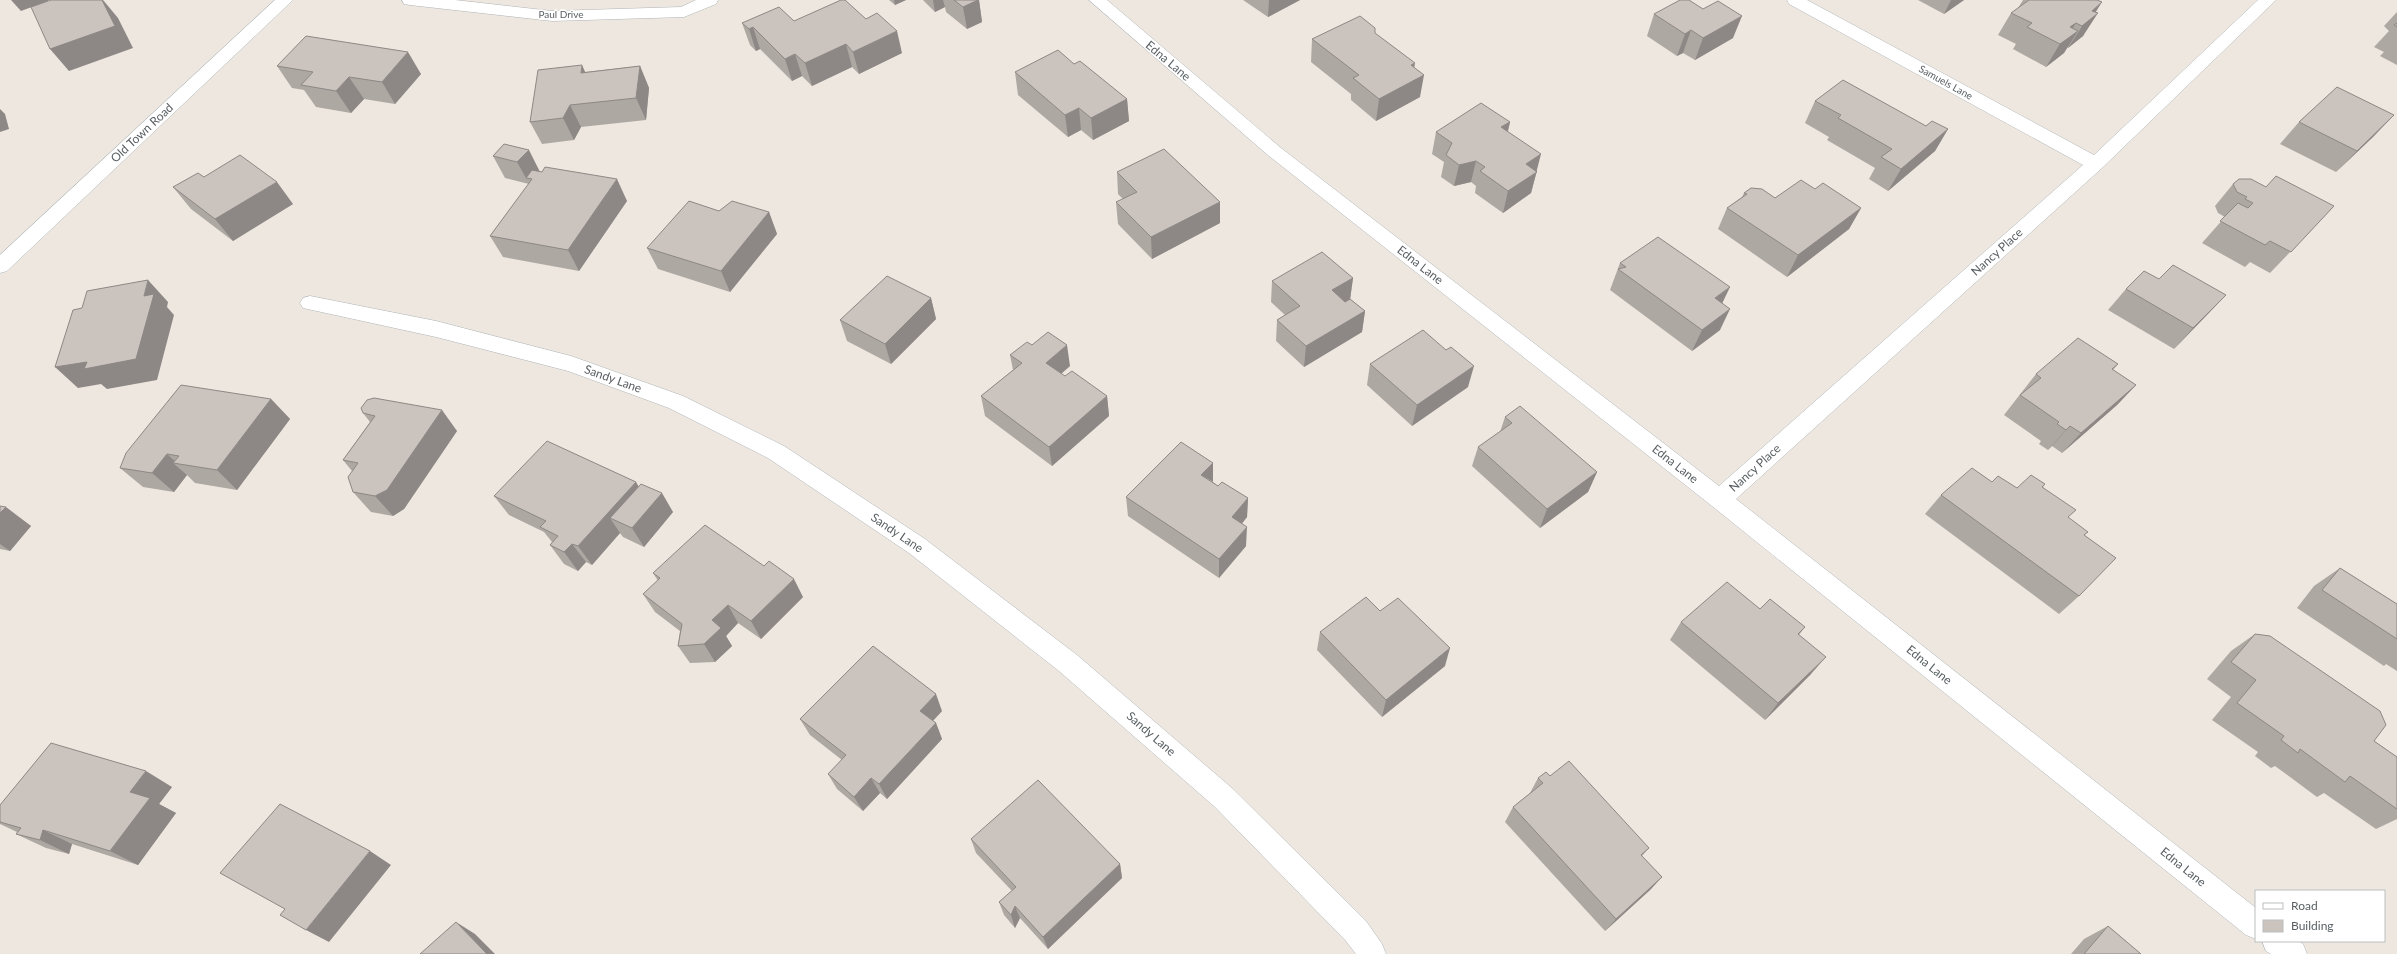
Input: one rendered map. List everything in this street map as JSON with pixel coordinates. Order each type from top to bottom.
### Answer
[{"type":"street","name":"Old Town Road","points":[[0,266],[285,0]]},
{"type":"street","name":"Paul Drive","points":[[410,0],[552,16],[684,12],[710,0]]},
{"type":"street","name":"Edna Lane","points":[[1097,0],[1275,152],[1720,499],[2255,924]]},
{"type":"street","name":"Samuels Lane","points":[[1795,0],[2096,164]]},
{"type":"street","name":"Nancy Place","points":[[1720,499],[2096,164],[2268,0]]},
{"type":"street","name":"Sandy Lane","points":[[310,303],[436,329],[570,364],[676,402],[776,452],[918,546],[1068,663],[1224,798],[1356,931],[1372,954]]},
{"type":"street","points":[[2277,942],[2292,954]]},
{"type":"building","points":[[51,0],[102,0],[115,26],[50,49],[31,7]]},
{"type":"building","points":[[841,0],[845,0],[866,19],[877,13],[897,31],[853,52],[846,44],[805,63],[795,54],[785,59],[753,27],[749,29],[742,23],[779,7],[794,21]]},
{"type":"building","points":[[954,0],[978,0],[963,7]]},
{"type":"building","points":[[1680,0],[1689,0],[1703,9],[1718,1],[1742,16],[1703,38],[1691,30],[1685,34],[1654,14]]},
{"type":"building","points":[[2029,0],[2097,0],[2102,2],[2092,11],[2098,13],[2082,26],[2076,23],[2070,27],[2078,31],[2060,44],[2027,27],[2032,23],[2011,13]]},
{"type":"building","points":[[1360,16],[1375,28],[1375,33],[1415,63],[1411,65],[1424,75],[1379,99],[1353,78],[1359,75],[1312,39]]},
{"type":"building","points":[[306,36],[408,52],[382,82],[349,77],[336,91],[301,85],[313,72],[277,66]]},
{"type":"building","points":[[1058,50],[1074,64],[1080,61],[1127,99],[1091,118],[1079,108],[1065,115],[1015,72]]},
{"type":"building","points":[[582,65],[581,73],[640,66],[636,98],[570,105],[563,118],[530,122],[538,70]]},
{"type":"building","points":[[1843,80],[1926,126],[1932,121],[1948,129],[1901,169],[1881,157],[1892,149],[1838,118],[1841,115],[1815,101]]},
{"type":"building","points":[[2337,87],[2394,115],[2357,151],[2299,122]]},
{"type":"building","points":[[1481,103],[1510,122],[1501,127],[1541,154],[1526,164],[1537,172],[1508,191],[1480,171],[1485,167],[1476,161],[1459,165],[1446,155],[1452,143],[1436,132]]},
{"type":"building","points":[[504,144],[529,150],[517,162],[493,156]]},
{"type":"building","points":[[1164,149],[1220,202],[1151,237],[1116,202],[1137,192],[1117,172]]},
{"type":"building","points":[[240,155],[277,182],[215,219],[173,187],[198,173],[204,177]]},
{"type":"building","points":[[545,167],[617,179],[568,250],[490,236],[532,179],[526,178],[532,170],[542,172]]},
{"type":"building","points":[[2276,176],[2334,206],[2291,252],[2270,241],[2265,245],[2220,221],[2238,203],[2248,208],[2253,203],[2245,199],[2247,197],[2237,192],[2233,184],[2239,179],[2251,179],[2266,187]]},
{"type":"building","points":[[1801,180],[1815,189],[1823,183],[1861,208],[1798,255],[1727,208],[1747,194],[1744,193],[1751,188],[1762,189],[1775,198]]},
{"type":"building","points":[[689,201],[719,211],[732,201],[769,212],[721,271],[647,248]]},
{"type":"building","points":[[1658,237],[1730,287],[1715,298],[1730,309],[1702,330],[1618,269],[1626,267],[1620,263]]},
{"type":"building","points":[[1322,252],[1353,278],[1332,290],[1345,302],[1350,299],[1365,311],[1306,346],[1277,320],[1300,306],[1272,281]]},
{"type":"building","points":[[2173,265],[2226,295],[2193,328],[2126,289],[2144,271],[2159,279]]},
{"type":"building","points":[[887,276],[931,298],[885,344],[840,320]]},
{"type":"building","points":[[148,280],[144,296],[154,294],[136,359],[84,369],[87,362],[55,367],[73,310],[82,308],[87,291]]},
{"type":"building","points":[[1423,330],[1446,350],[1451,347],[1474,366],[1417,405],[1370,364]]},
{"type":"building","points":[[1048,332],[1067,345],[1046,363],[1065,376],[1072,371],[1107,396],[1049,447],[981,396],[1022,363],[1010,355],[1027,342],[1032,345]]},
{"type":"building","points":[[2078,338],[2118,364],[2112,369],[2136,385],[2081,433],[2070,426],[2066,430],[2057,424],[2059,422],[2020,395],[2041,378],[2036,374]]},
{"type":"building","points":[[181,385],[271,399],[217,470],[173,463],[179,456],[167,454],[152,473],[120,468],[126,453]]},
{"type":"building","points":[[374,398],[442,410],[387,490],[375,496],[353,492],[348,477],[358,463],[343,460],[375,416],[363,413],[361,408],[367,400]]},
{"type":"building","points":[[1520,406],[1597,472],[1547,509],[1478,447],[1512,423],[1505,417]]},
{"type":"building","points":[[547,441],[636,482],[578,546],[572,544],[564,552],[550,545],[558,536],[540,527],[546,521],[494,496]]},
{"type":"building","points":[[1181,442],[1213,463],[1201,475],[1218,486],[1222,482],[1248,498],[1232,517],[1247,527],[1219,559],[1126,497]]},
{"type":"building","points":[[1972,468],[1992,482],[1998,476],[2017,488],[2031,475],[2045,484],[2042,487],[2076,510],[2068,517],[2088,532],[2084,535],[2116,558],[2079,596],[1941,495]]},
{"type":"building","points":[[641,484],[662,493],[632,528],[610,518]]},
{"type":"building","points":[[0,506],[6,507],[0,513]]},
{"type":"building","points":[[705,525],[764,566],[769,561],[794,579],[751,621],[728,605],[712,620],[721,628],[704,644],[678,646],[682,624],[643,594],[660,578],[653,573]]},
{"type":"building","points":[[2340,568],[2397,604],[2397,639],[2322,590]]},
{"type":"building","points":[[1727,582],[1760,609],[1770,599],[1805,627],[1798,634],[1826,657],[1778,703],[1681,622]]},
{"type":"building","points":[[1366,597],[1380,611],[1398,598],[1450,648],[1386,700],[1320,632]]},
{"type":"building","points":[[2255,634],[2270,636],[2380,711],[2386,725],[2374,741],[2397,757],[2397,809],[2350,776],[2345,782],[2300,749],[2298,753],[2281,740],[2284,736],[2237,703],[2256,680],[2231,662]]},
{"type":"building","points":[[873,646],[936,694],[920,711],[936,723],[879,784],[871,778],[854,797],[828,774],[846,755],[800,719]]},
{"type":"building","points":[[51,743],[146,771],[130,792],[150,798],[110,851],[43,830],[40,840],[16,834],[21,828],[0,822],[0,805]]},
{"type":"building","points":[[1569,761],[1649,848],[1641,855],[1662,877],[1616,919],[1513,807],[1543,783],[1538,778],[1546,772],[1550,776]]},
{"type":"building","points":[[1038,780],[1120,864],[1043,937],[1015,906],[1011,915],[999,902],[1016,887],[971,839]]},
{"type":"building","points":[[280,804],[370,851],[306,930],[280,915],[285,909],[220,873]]},
{"type":"building","points":[[456,922],[487,954],[420,954]]},
{"type":"building","points":[[2108,926],[2141,954],[2084,954]]}]
